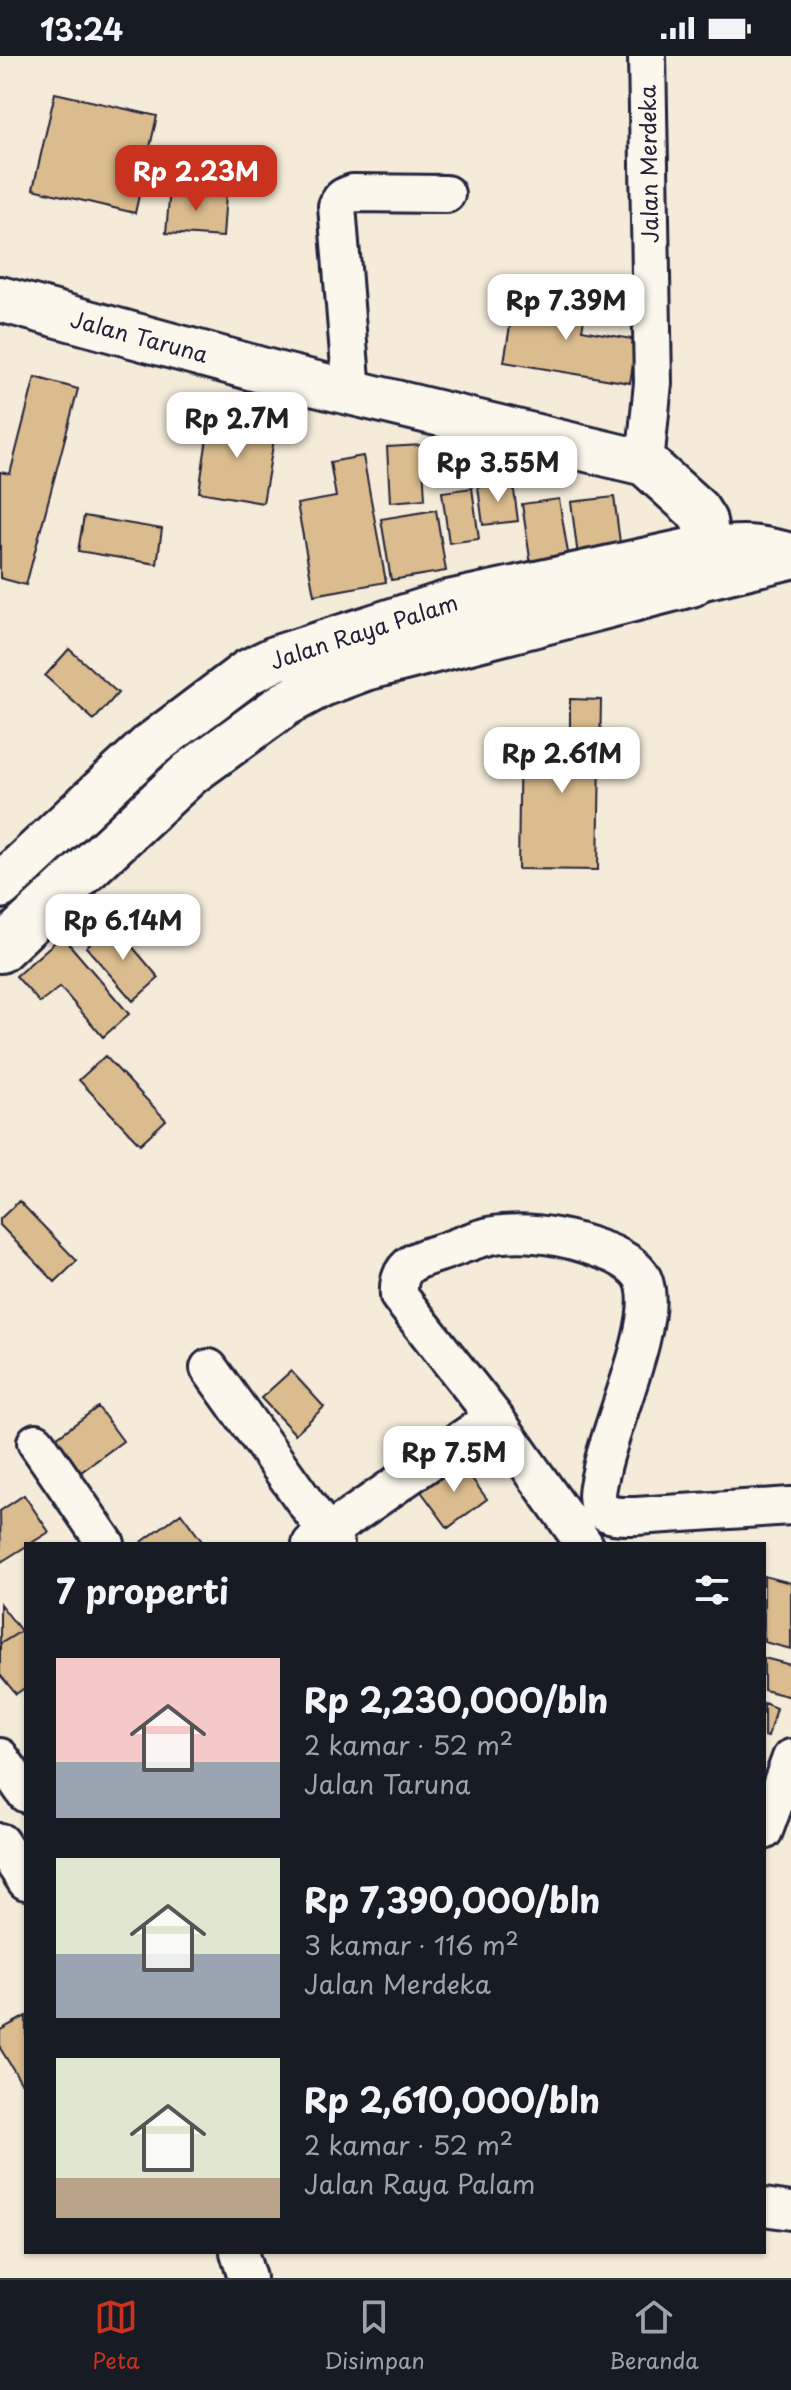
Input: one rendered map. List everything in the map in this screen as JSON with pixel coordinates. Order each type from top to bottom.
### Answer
[{"type":"main road","name":"Jalan Taruna","points":[[0,299],[352,392],[645,463],[697,510],[704,521],[700,565]]},
{"type":"main road","name":"Jalan Raya Palam","points":[[0,886],[150,746],[248,672],[277,658],[449,603],[700,565]]},
{"type":"main road","name":"Jalan Raya Palam","points":[[0,950],[190,773],[285,704],[365,668],[700,565]]},
{"type":"street","name":"Jalan Merdeka","points":[[645,463],[653,383],[647,56]]},
{"type":"street","points":[[352,392],[337,206],[343,196],[353,193],[446,194]]},
{"type":"street","points":[[700,565],[739,542],[764,544],[791,552]]},
{"type":"street","points":[[700,565],[791,560]]},
{"type":"street","points":[[602,1510],[574,1530],[494,1417],[399,1296],[398,1282],[404,1268],[424,1257],[501,1234],[572,1240],[611,1253],[636,1270],[645,1282],[647,1309],[604,1459],[597,1501],[602,1510],[613,1515],[690,1529],[791,1506]]},
{"type":"street","points":[[209,1368],[324,1540],[494,1417]]},
{"type":"street","points":[[36,1442],[105,1542]]},
{"type":"street","points":[[766,1826],[791,1758]]},
{"type":"street","points":[[0,1842],[24,1878]]},
{"type":"street","points":[[766,2207],[791,2211]]},
{"type":"street","points":[[240,2254],[247,2278]]},
{"type":"building","points":[[55,93],[157,116],[135,213],[33,189]]},
{"type":"building","points":[[170,188],[226,193],[223,237],[166,233]]},
{"type":"building","points":[[515,296],[586,308],[582,330],[637,340],[630,383],[504,362]]},
{"type":"building","points":[[35,377],[78,389],[26,585],[0,578],[0,472],[10,474]]},
{"type":"building","points":[[210,418],[276,428],[263,503],[199,492]]},
{"type":"building","points":[[422,445],[425,499],[390,502],[387,447]]},
{"type":"building","points":[[363,456],[386,582],[314,595],[297,504],[336,497],[330,462]]},
{"type":"building","points":[[513,483],[518,521],[483,525],[478,487]]},
{"type":"building","points":[[472,488],[479,539],[449,543],[442,492]]},
{"type":"building","points":[[614,497],[621,550],[578,556],[571,502]]},
{"type":"building","points":[[559,499],[569,559],[531,565],[522,504]]},
{"type":"building","points":[[436,510],[446,571],[391,580],[381,519]]},
{"type":"building","points":[[84,516],[162,529],[157,564],[78,551]]},
{"type":"building","points":[[69,649],[118,693],[94,720],[45,676]]},
{"type":"building","points":[[570,699],[601,700],[598,870],[518,869],[520,735],[570,736]]},
{"type":"building","points":[[113,924],[159,978],[133,1001],[86,947]]},
{"type":"building","points":[[62,936],[129,1014],[103,1037],[60,987],[40,1003],[16,976]]},
{"type":"building","points":[[105,1056],[166,1120],[140,1144],[79,1080]]},
{"type":"building","points":[[19,1201],[77,1261],[55,1282],[0,1225],[0,1219]]},
{"type":"building","points":[[291,1371],[324,1407],[295,1434],[261,1398]]},
{"type":"building","points":[[98,1407],[123,1441],[81,1472],[56,1438]]},
{"type":"building","points":[[459,1461],[487,1499],[448,1528],[420,1490]]},
{"type":"building","points":[[24,1495],[49,1532],[33,1542],[24,1542],[24,1548],[1,1562],[0,1511]]},
{"type":"building","points":[[181,1513],[203,1542],[142,1542]]},
{"type":"building","points":[[766,1577],[791,1583],[791,1649],[766,1643]]},
{"type":"building","points":[[0,1604],[21,1631],[0,1644]]},
{"type":"building","points":[[21,1631],[24,1635],[24,1688],[16,1694],[0,1675],[0,1644]]},
{"type":"building","points":[[766,1659],[791,1665],[791,1697],[766,1691]]},
{"type":"building","points":[[766,1704],[776,1708],[766,1736]]},
{"type":"building","points":[[24,2017],[24,2080],[21,2082],[0,2048],[0,2030]]}]
